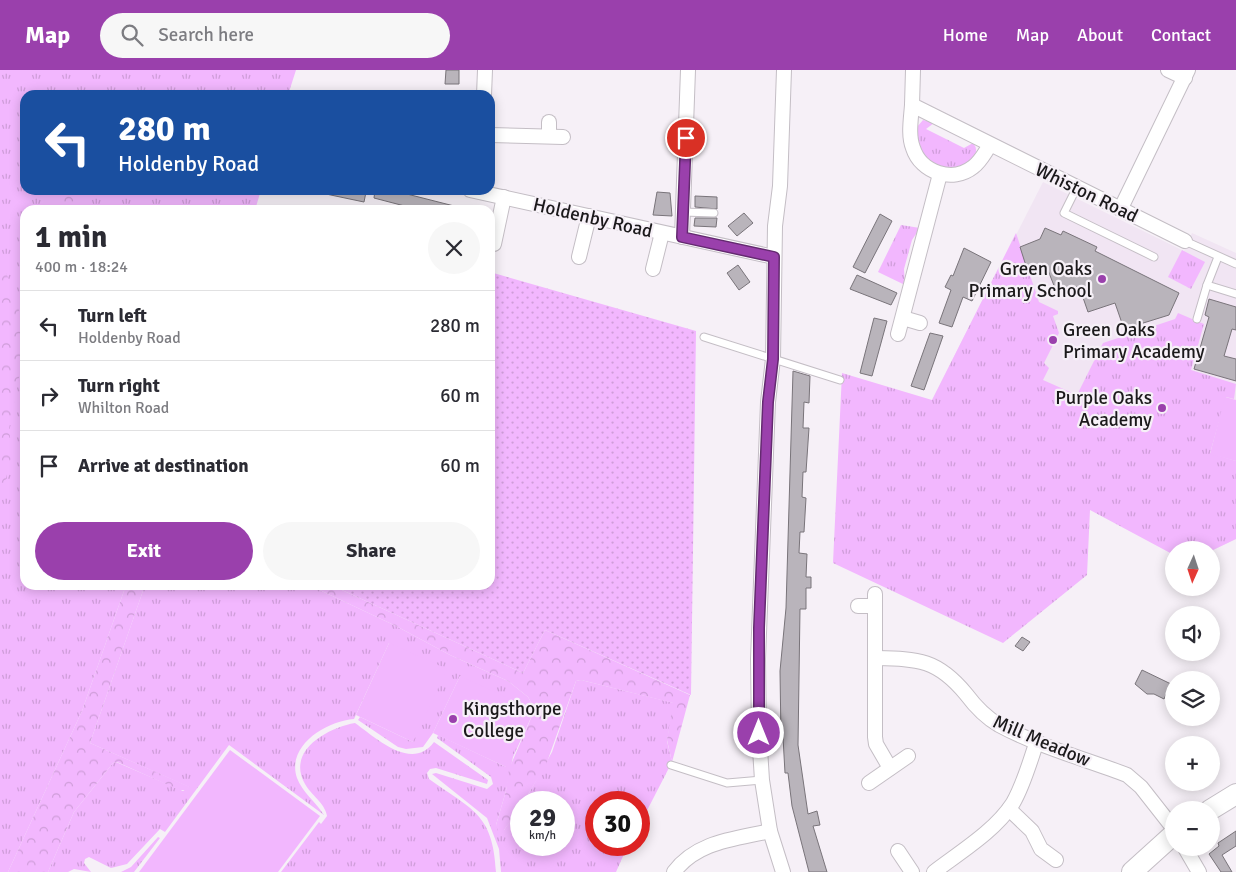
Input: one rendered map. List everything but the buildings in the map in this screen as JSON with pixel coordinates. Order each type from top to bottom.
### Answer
[{"type":"street","points":[[484,90],[485,70]]},
{"type":"street","points":[[682,237],[688,70]]},
{"type":"street","points":[[783,872],[770,831],[762,780],[759,733],[759,636],[768,402],[773,359],[774,257],[780,186],[784,70]]},
{"type":"street","points":[[913,70],[910,136],[913,149],[923,165],[940,174],[957,174],[968,170],[980,160],[990,145]]},
{"type":"street","points":[[1121,208],[1186,74],[1168,70]]},
{"type":"street","name":"Whiston Road","points":[[912,105],[1185,241]]},
{"type":"street","points":[[549,122],[549,136]]},
{"type":"street","points":[[495,135],[563,136]]},
{"type":"street","points":[[898,334],[940,174]]},
{"type":"street","name":"Holdenby Road","points":[[492,195],[774,257]]},
{"type":"street","points":[[495,239],[504,198]]},
{"type":"street","points":[[579,257],[589,216]]},
{"type":"street","points":[[652,269],[662,232]]},
{"type":"street","points":[[903,318],[920,322]]},
{"type":"street","points":[[858,606],[875,600],[874,737],[890,768]]},
{"type":"street","name":"Mill Meadow","points":[[876,658],[916,659],[931,663],[945,671],[988,718],[1008,730],[1134,780],[1165,819]]},
{"type":"street","points":[[934,872],[986,831],[1009,809],[1023,781],[1037,741]]},
{"type":"street","points":[[869,783],[908,756]]},
{"type":"street","points":[[1220,804],[1236,794]]},
{"type":"street","points":[[1009,809],[1032,831],[1040,849],[1056,860]]},
{"type":"street","points":[[674,872],[690,856],[708,846],[770,831]]},
{"type":"street","points":[[1132,872],[1165,842]]},
{"type":"street","points":[[898,851],[912,872]]},
{"type":"street","points":[[1190,856],[1199,872]]},
{"type":"lane","points":[[1077,187],[1064,213],[1154,257]]},
{"type":"lane","points":[[683,212],[714,212]]},
{"type":"lane","points":[[1185,241],[1236,264]]},
{"type":"lane","points":[[1197,319],[1206,285],[1218,257]]},
{"type":"lane","points":[[1206,285],[1236,294]]},
{"type":"lane","points":[[704,337],[840,380]]},
{"type":"lane","points":[[671,765],[727,784],[762,780]]},
{"type":"shaded area","points":[[1043,182],[1184,251],[1192,233],[1236,253],[1236,539],[1220,547],[1220,541],[1165,541],[1165,549],[932,400]]},
{"type":"green space","points":[[0,70],[296,70],[290,90],[20,90],[20,195],[260,195],[256,205],[20,205],[20,590],[124,590],[82,711],[8,872],[0,872]]},
{"type":"green space","points":[[923,120],[934,123],[926,129],[964,148],[973,143],[976,151],[972,159],[964,165],[952,168],[940,167],[929,161],[920,148],[917,127]]},
{"type":"green space","points":[[55,195],[85,195],[87,205],[57,205]]},
{"type":"green space","points":[[901,225],[920,228],[912,240],[904,269],[905,285],[878,272]]},
{"type":"green space","points":[[1016,233],[1039,302],[1058,311],[1058,314],[1053,316],[1059,333],[1044,363],[1049,368],[1043,380],[1077,395],[1103,343],[1175,319],[1178,313],[1204,324],[1191,370],[1236,384],[1234,399],[1226,397],[1210,453],[1236,461],[1236,539],[1220,547],[1220,541],[1165,541],[1165,550],[1090,510],[1087,575],[1003,643],[833,563],[842,373],[932,400]]},
{"type":"green space","points":[[1182,250],[1205,262],[1191,289],[1168,277]]},
{"type":"green space","points":[[0,254],[20,313],[20,372],[9,429],[12,453],[0,504]]},
{"type":"green space","points":[[495,273],[696,331],[691,695],[545,630],[523,673],[342,590],[495,590]]},
{"type":"green space","points":[[1225,397],[1236,400],[1236,461],[1210,454]]},
{"type":"green space","points":[[124,590],[143,590],[90,743],[190,787],[186,790],[179,790],[117,762],[113,763],[74,812],[48,872],[8,872],[82,711]]},
{"type":"green space","points":[[143,590],[320,590],[396,626],[450,655],[508,681],[528,697],[535,709],[513,757],[496,825],[504,830],[510,822],[510,856],[575,856],[575,791],[530,791],[552,752],[576,681],[581,680],[674,703],[667,741],[672,762],[650,805],[650,791],[585,791],[585,856],[623,856],[616,872],[501,872],[499,849],[487,818],[432,774],[436,773],[487,789],[493,784],[491,777],[437,738],[438,735],[506,767],[460,676],[433,733],[423,747],[406,749],[398,747],[358,720],[360,717],[413,742],[389,643],[354,719],[343,721],[321,730],[311,737],[297,756],[295,766],[299,783],[324,815],[229,745],[165,832],[160,829],[127,864],[111,868],[89,857],[85,859],[84,863],[91,872],[74,869],[68,872],[48,872],[74,812],[113,763],[116,762],[183,791],[189,787],[90,743]]},
{"type":"green space","points":[[320,590],[342,590],[523,673],[545,630],[690,695],[672,762],[667,740],[673,703],[581,680],[576,681],[546,765],[530,791],[510,791],[510,822],[504,830],[498,831],[496,825],[506,791],[509,769],[535,709],[528,697],[508,681],[450,655],[396,626]]},
{"type":"green space","points":[[389,643],[447,669],[413,742],[356,715]]},
{"type":"green space","points":[[460,676],[533,710],[506,767],[433,733]]},
{"type":"green space","points":[[355,723],[383,744],[405,753],[415,754],[425,750],[434,742],[488,780],[487,784],[436,768],[430,769],[427,773],[429,779],[468,806],[485,825],[494,852],[496,872],[281,872],[319,822],[321,824],[327,816],[324,807],[305,784],[301,772],[301,761],[305,752],[312,743],[322,736],[333,730]]},
{"type":"green space","points":[[230,750],[320,816],[278,872],[139,872]]},
{"type":"green space","points":[[158,837],[160,838],[134,872],[121,872],[131,867]]},
{"type":"place","name":"Green Oaks Primary School","points":[[1102,279]]},
{"type":"place","name":"Green Oaks Primary Academy","points":[[1053,340]]},
{"type":"place","name":"Purple Oaks Academy","points":[[1162,408]]},
{"type":"place","name":"Kingsthorpe College","points":[[453,719]]},
{"type":"route","points":[[686,138],[682,237],[760,256],[774,257],[774,338],[768,402],[758,659],[759,733]]}]
